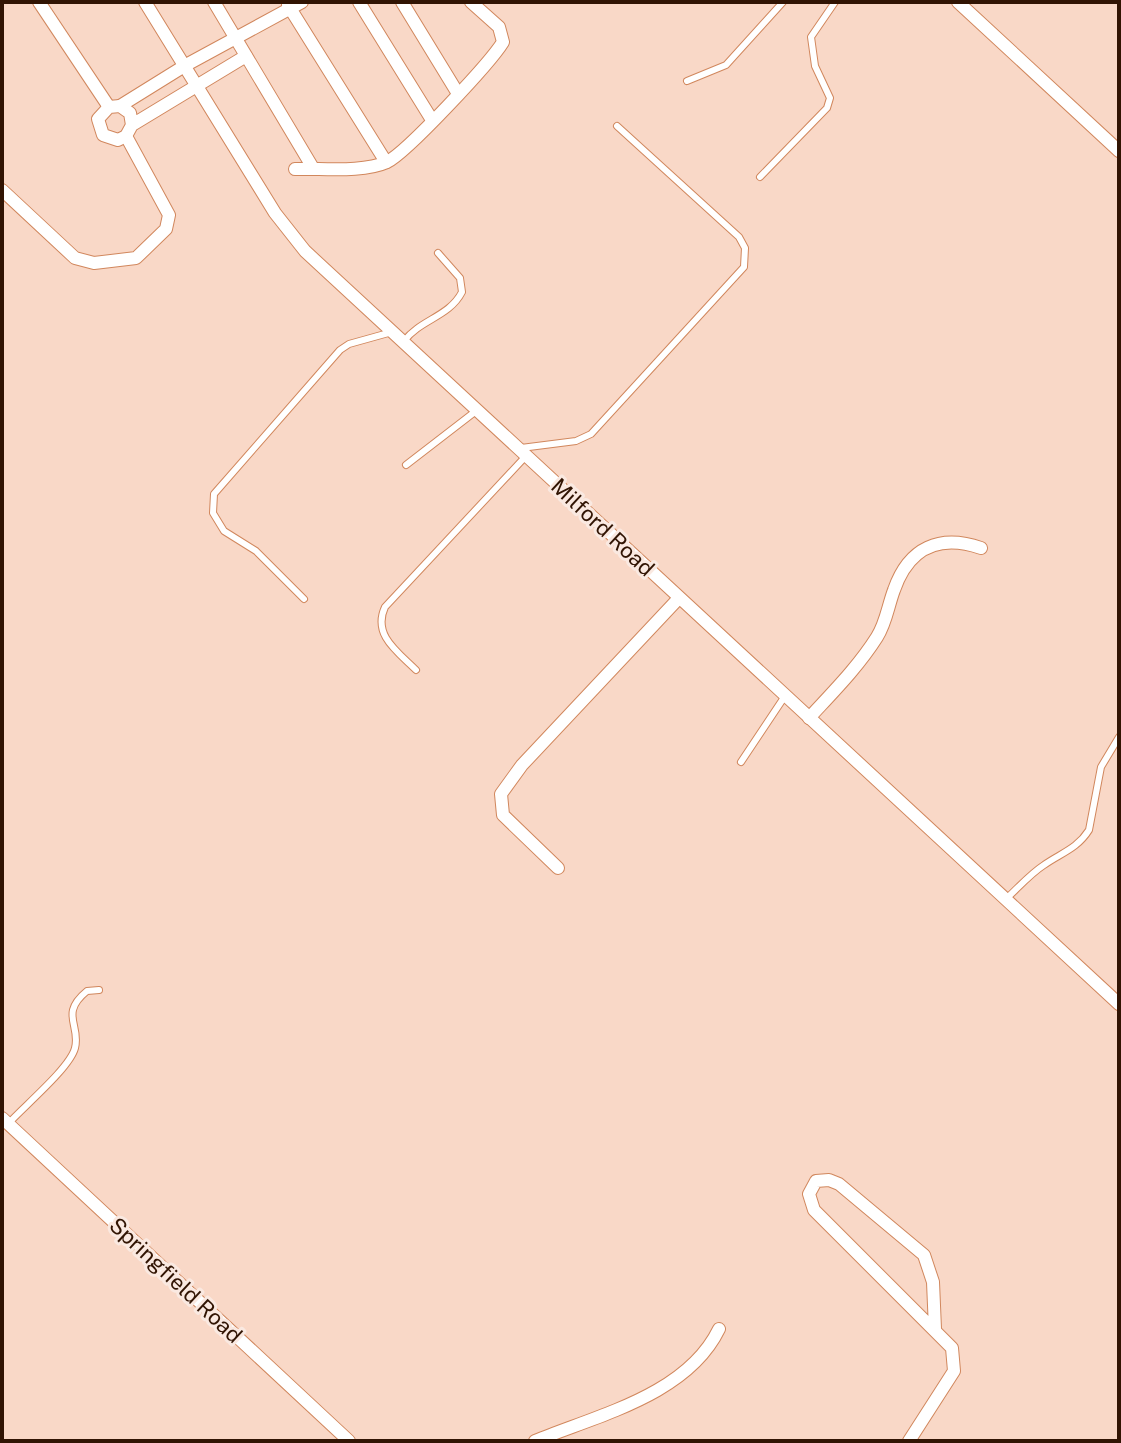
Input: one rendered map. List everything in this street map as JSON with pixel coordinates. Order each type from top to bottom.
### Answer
[{"type":"street","points":[[2,190],[75,258],[94,263],[136,258],[166,229],[169,215],[129,131],[130,113],[115,106],[39,2]]},
{"type":"street","name":"Milford Road","points":[[145,2],[285,227],[336,281],[1119,1004]]},
{"type":"street","points":[[214,2],[313,168]]},
{"type":"street","points":[[359,2],[432,120]]},
{"type":"street","points":[[402,2],[457,92]]},
{"type":"street","points":[[295,169],[386,162],[432,120],[499,48],[504,38],[499,27],[471,2]]},
{"type":"street","points":[[958,2],[1119,151]]},
{"type":"street","points":[[246,56],[129,131],[110,139],[103,135],[98,119],[115,106],[237,40],[293,4],[386,162]]},
{"type":"street","points":[[207,55],[218,73]]},
{"type":"street","points":[[163,80],[174,100]]},
{"type":"street","points":[[809,718],[878,636],[899,579],[909,564],[931,546],[949,540],[981,548]]},
{"type":"street","points":[[558,868],[503,815],[501,794],[522,765],[679,598]]},
{"type":"street","name":"Springfield Road","points":[[5,1121],[349,1441]]},
{"type":"street","points":[[909,1441],[954,1371],[952,1348],[814,1210],[809,1194],[816,1181],[829,1180],[839,1184],[924,1255],[933,1282],[935,1329]]},
{"type":"street","points":[[535,1441],[606,1414],[664,1384],[697,1363],[708,1351],[719,1329]]},
{"type":"lane","points":[[687,81],[726,65],[783,2]]},
{"type":"lane","points":[[760,177],[827,108],[830,98],[815,66],[811,37],[835,2]]},
{"type":"lane","points":[[416,670],[381,631],[380,616],[385,607],[522,452],[576,441],[591,434],[744,267],[745,248],[739,237],[617,126]]},
{"type":"lane","points":[[304,599],[256,551],[224,531],[213,513],[214,494],[340,350],[349,344],[399,336],[451,308],[462,292],[460,278],[438,253]]},
{"type":"lane","points":[[406,465],[477,410]]},
{"type":"lane","points":[[741,762],[785,696]]},
{"type":"lane","points":[[1006,899],[1043,865],[1069,852],[1084,838],[1101,767],[1119,737]]},
{"type":"lane","points":[[5,1121],[74,1051],[73,1008],[87,991],[99,990]]}]
